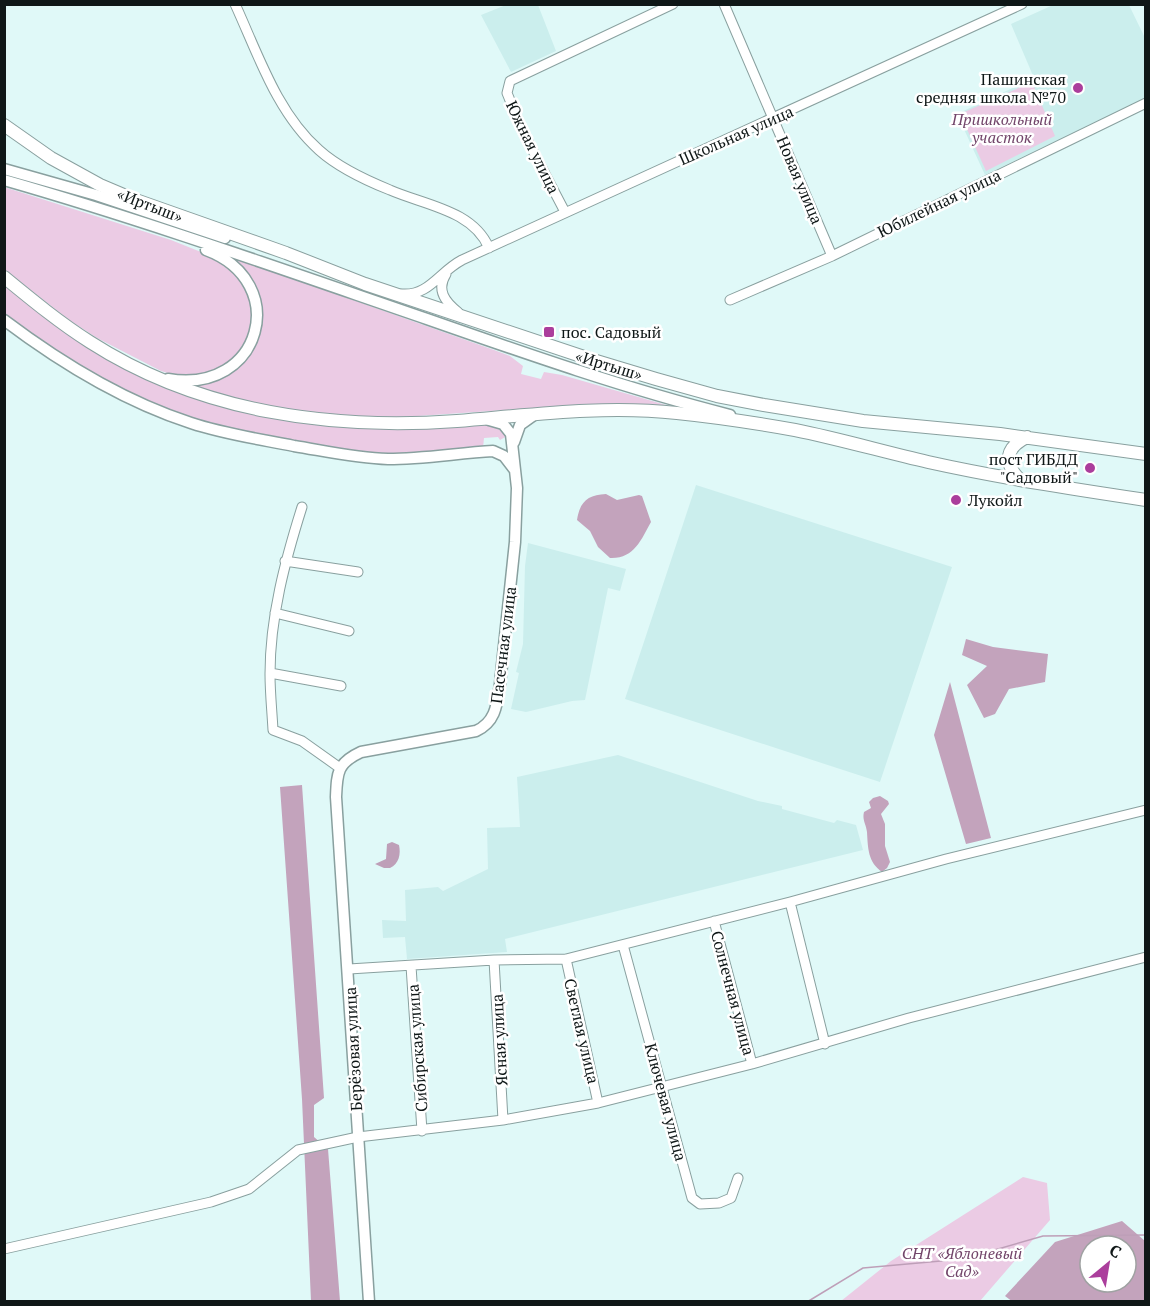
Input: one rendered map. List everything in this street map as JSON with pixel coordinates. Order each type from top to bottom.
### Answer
[{"type":"highway","name":"«Иртыш»","points":[[4,125],[31,145],[74,171],[133,200],[286,253],[365,284],[592,360],[717,396],[764,405],[863,420],[1027,437],[1146,454]]},
{"type":"highway","points":[[4,278],[91,343],[154,376],[221,400],[279,414],[350,423],[417,423],[540,413],[613,410],[678,413],[794,430],[931,463],[1146,500]]},
{"type":"highway","points":[[1020,480],[1012,472],[1009,459],[1013,446],[1027,437]]},
{"type":"main road","points":[[4,169],[96,195],[365,284]]},
{"type":"main road","points":[[4,180],[218,247],[598,377],[713,411],[794,430]]},
{"type":"main road","points":[[30,188],[213,253],[231,262],[246,279],[256,302],[256,320],[252,341],[235,364],[220,374],[203,380],[178,381],[154,376]]},
{"type":"main road","points":[[4,320],[55,356],[115,391],[143,405],[192,423],[257,439],[370,458],[407,458],[493,452],[504,456],[514,469]]},
{"type":"main road","points":[[513,451],[520,425],[526,419],[540,413]]},
{"type":"main road","points":[[417,423],[438,424],[495,420],[509,431],[513,451]]},
{"type":"main road","name":"Пасечная улица","points":[[340,768],[345,761],[361,752],[476,730],[489,723],[492,718],[497,705],[500,684],[515,542],[517,488],[513,451]]},
{"type":"main road","name":"Берёзовая улица","points":[[340,768],[336,797],[369,1302]]},
{"type":"street","points":[[235,4],[279,98],[297,128],[308,139],[334,162],[370,182],[464,220],[484,236],[489,248]]},
{"type":"street","name":"Южная улица","points":[[565,212],[523,132],[507,93],[510,81],[673,4]]},
{"type":"street","name":"Новая улица","points":[[724,4],[832,256]]},
{"type":"street","name":"Школьная улица","points":[[391,293],[417,294],[450,267],[489,248],[774,118],[1009,7],[1022,4]]},
{"type":"street","name":"Юбилейная улица","points":[[730,300],[832,256],[1146,103]]},
{"type":"street","points":[[450,267],[443,279],[442,292],[449,305],[462,316]]},
{"type":"street","points":[[302,507],[285,561],[275,613],[270,673],[273,730],[302,741],[340,768]]},
{"type":"street","points":[[285,561],[358,572]]},
{"type":"street","points":[[275,613],[349,631]]},
{"type":"street","points":[[270,673],[340,686]]},
{"type":"street","points":[[349,969],[494,960],[566,959],[790,902],[946,859],[1146,810]]},
{"type":"street","points":[[790,902],[825,1044]]},
{"type":"street","name":"Солнечная улица","points":[[714,921],[752,1064]]},
{"type":"street","name":"Ключевая улица","points":[[623,945],[692,1198],[700,1204],[719,1203],[731,1198],[738,1178]]},
{"type":"street","points":[[4,1249],[211,1202],[249,1189],[298,1150],[358,1137],[503,1120],[598,1103],[752,1064],[920,1015],[1146,957]]},
{"type":"street","name":"Светлая улица","points":[[566,959],[598,1103]]},
{"type":"street","name":"Ясная улица","points":[[494,960],[503,1120]]},
{"type":"street","name":"Сибирская улица","points":[[411,966],[422,1131]]},
{"type":"shaded area","points":[[506,5],[538,5],[556,51],[511,72],[481,15]]},
{"type":"shaded area","name":"Пашинская средняя школа №70","points":[[1053,5],[1129,5],[1145,38],[1145,99],[985,175],[957,114],[1034,78],[1011,24]]},
{"type":"shaded area","points":[[696,485],[952,567],[880,782],[625,699]]},
{"type":"shaded area","points":[[606,494],[617,500],[642,496],[651,522],[636,547],[631,552],[618,557],[610,558],[598,547],[590,531],[577,520],[580,508],[586,500]]},
{"type":"shaded area","points":[[528,543],[626,569],[620,591],[608,588],[585,700],[526,712],[511,709],[519,673],[516,672],[523,644],[525,566]]},
{"type":"shaded area","points":[[966,639],[993,647],[1048,654],[1045,682],[1009,689],[995,714],[984,718],[967,685],[987,666],[962,655]]},
{"type":"shaded area","points":[[950,682],[991,838],[966,844],[934,735]]},
{"type":"shaded area","points":[[618,755],[758,801],[782,806],[782,809],[834,823],[837,820],[856,825],[863,850],[505,939],[507,952],[407,959],[405,937],[383,938],[382,920],[406,921],[405,890],[438,887],[443,891],[488,869],[487,828],[520,827],[517,777]]},
{"type":"shaded area","points":[[302,785],[324,1098],[314,1105],[314,1137],[328,1149],[340,1301],[311,1301],[302,1099],[280,787]]},
{"type":"shaded area","points":[[880,796],[889,804],[881,814],[885,824],[885,846],[890,862],[882,872],[874,864],[870,855],[863,817],[864,812],[871,808],[869,802]]},
{"type":"shaded area","points":[[392,842],[400,848],[399,858],[395,864],[390,868],[384,868],[375,864],[386,859],[387,844]]},
{"type":"shaded area","points":[[1122,1221],[1137,1234],[1081,1234]]},
{"type":"shaded area","points":[[1078,1235],[1078,1294],[1138,1294],[1138,1235],[1145,1241],[1145,1301],[1013,1302],[1005,1296],[1055,1242]]},
{"type":"green space","name":"Пришкольный участок","points":[[1032,82],[1055,136],[986,171],[960,114]]},
{"type":"green space","points":[[4,187],[171,240],[221,260],[244,283],[252,309],[248,340],[230,364],[207,375],[180,377],[161,371],[97,338],[69,320],[5,270]]},
{"type":"green space","points":[[232,257],[510,356],[523,366],[521,374],[541,379],[544,372],[562,375],[673,407],[579,405],[374,419],[303,413],[218,395],[191,385],[220,378],[239,366],[247,354],[260,311],[260,301],[253,283]]},
{"type":"green space","points":[[4,285],[63,330],[254,414],[490,423],[501,427],[507,436],[500,440],[498,437],[484,438],[483,448],[387,455],[323,447],[237,430],[191,418],[119,388],[60,354],[23,328],[5,315]]},
{"type":"green space","name":"СНТ «Яблоневый Сад»","points":[[1023,1177],[1047,1183],[1050,1220],[980,1301],[841,1301],[891,1261]]},
{"type":"waterway","points":[[807,1302],[863,1268],[963,1259],[1043,1236],[1146,1235]]},
{"type":"place","name":"Пашинская средняя школа №70","points":[[1078,88]]},
{"type":"place","name":"пос. Садовый","points":[[549,332]]},
{"type":"place","name":"пост ГИБДД \"Садовый\"","points":[[1090,468]]},
{"type":"place","name":"Лукойл","points":[[956,500]]}]
